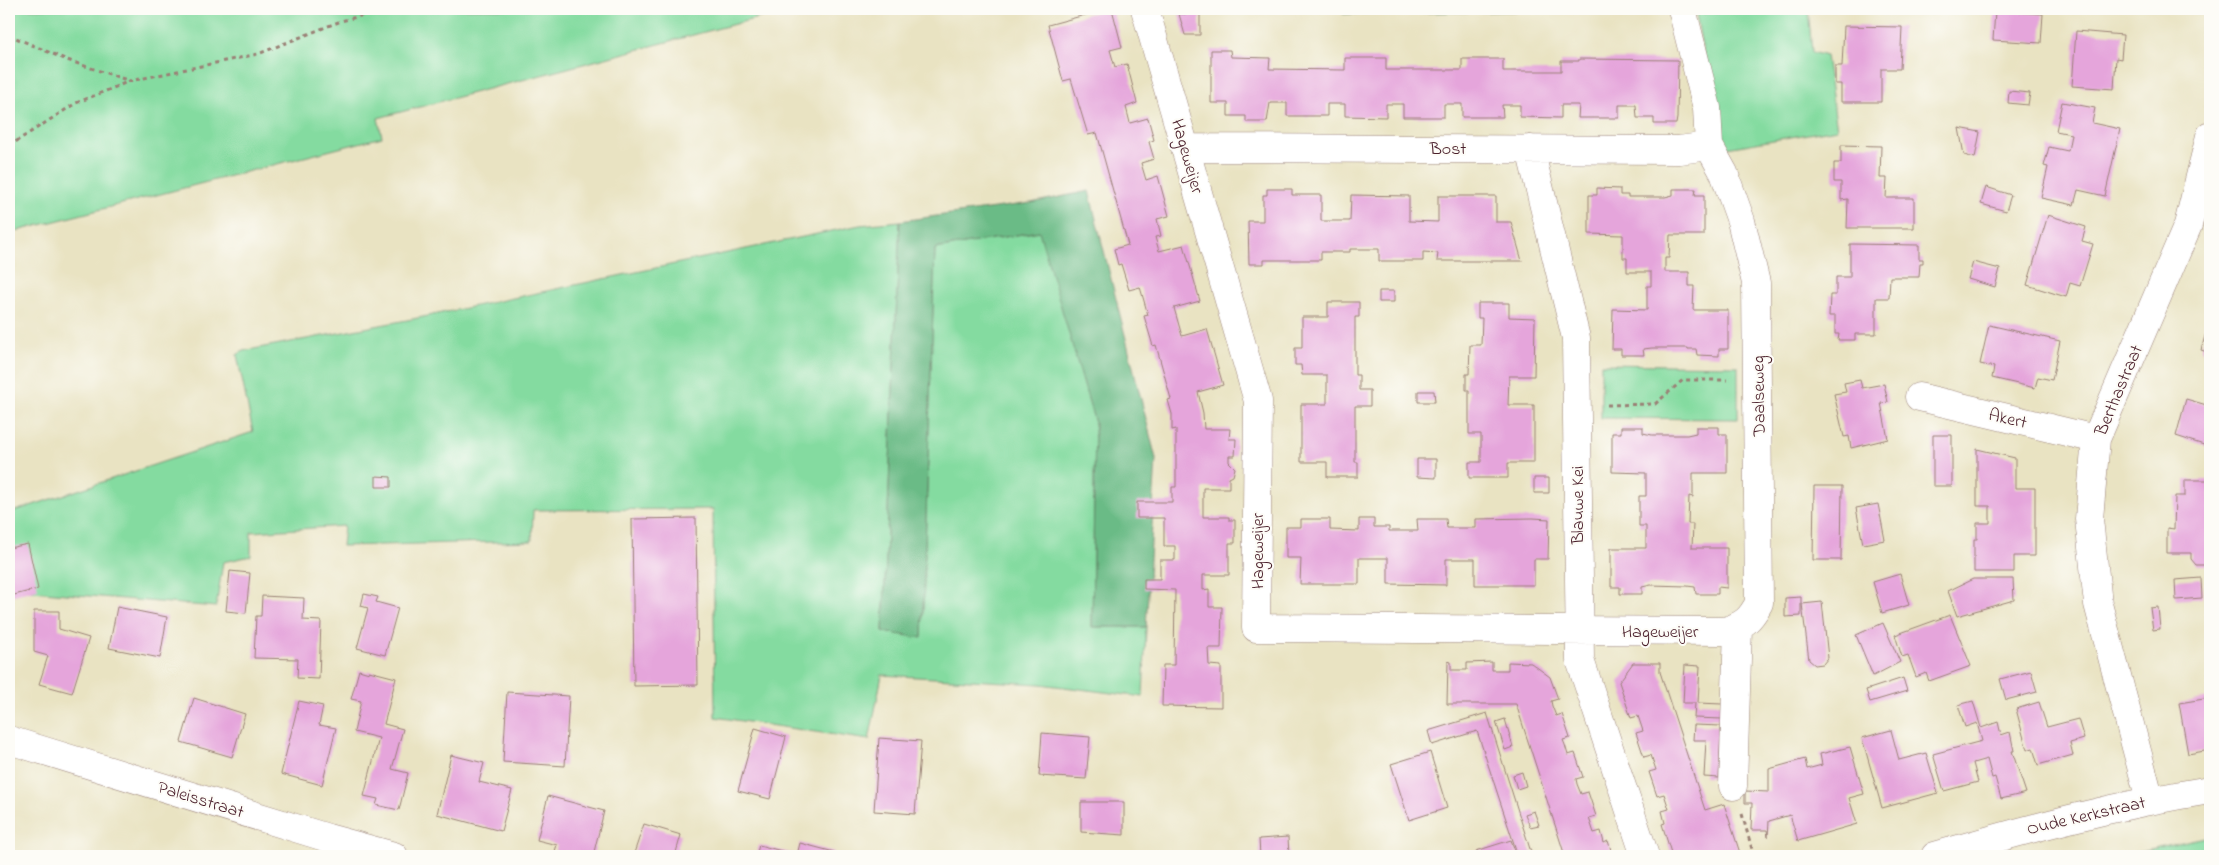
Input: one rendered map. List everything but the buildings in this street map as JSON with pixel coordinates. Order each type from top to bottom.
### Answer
[{"type":"street","name":"Hageweijer","points":[[1145,9],[1258,401],[1256,628],[1578,631],[1725,630],[1738,627]]},
{"type":"street","name":"Daalseweg","points":[[1682,9],[1707,108],[1709,146],[1724,173],[1741,221],[1756,283],[1759,603],[1751,618],[1738,627]]},
{"type":"street","name":"Berthastraat","points":[[2150,800],[2098,604],[2089,519],[2096,439],[2188,225],[2210,136]]},
{"type":"street","name":"Bost","points":[[1186,148],[1679,150],[1709,146]]},
{"type":"street","name":"Blauwe Kei","points":[[1530,148],[1576,338],[1578,631],[1580,660],[1645,856]]},
{"type":"street","name":"Akert","points":[[1919,397],[2096,439]]},
{"type":"street","points":[[1733,786],[1738,627]]},
{"type":"street","name":"Paleisstraat","points":[[9,740],[328,838],[394,856]]},
{"type":"street","name":"Oude Kerkstraat","points":[[1934,856],[2031,828],[2150,800],[2210,790]]},
{"type":"path","points":[[9,146],[76,103],[130,81],[258,54],[341,21],[387,9]]},
{"type":"path","points":[[9,35],[67,60],[130,81]]},
{"type":"path","points":[[1577,406],[1655,404],[1683,380],[1758,380]]},
{"type":"path","points":[[1733,786],[1754,856]]},
{"type":"green space","points":[[9,9],[792,9],[378,118],[382,137],[9,233]]},
{"type":"green space","points":[[1341,9],[1664,9],[1343,14]]},
{"type":"green space","points":[[1745,9],[1808,9],[1812,52],[1826,56],[1837,129],[1721,149],[1696,14]]},
{"type":"green space","points":[[1089,191],[1156,459],[1146,627],[1092,627],[1095,423],[1039,231],[935,249],[922,638],[883,632],[900,221],[1031,203]]},
{"type":"green space","points":[[900,221],[883,632],[922,637],[935,249],[1040,231],[1095,423],[1092,627],[1146,627],[1143,697],[1040,684],[882,675],[869,740],[715,717],[713,509],[533,510],[532,541],[342,546],[344,526],[251,532],[251,556],[223,562],[216,607],[9,589],[9,513],[253,432],[237,355],[243,351],[423,317],[860,225]]},
{"type":"green space","points":[[1601,364],[1738,366],[1738,419],[1601,418]]},
{"type":"green space","points":[[2210,836],[2210,856],[2136,856],[2135,852]]}]
